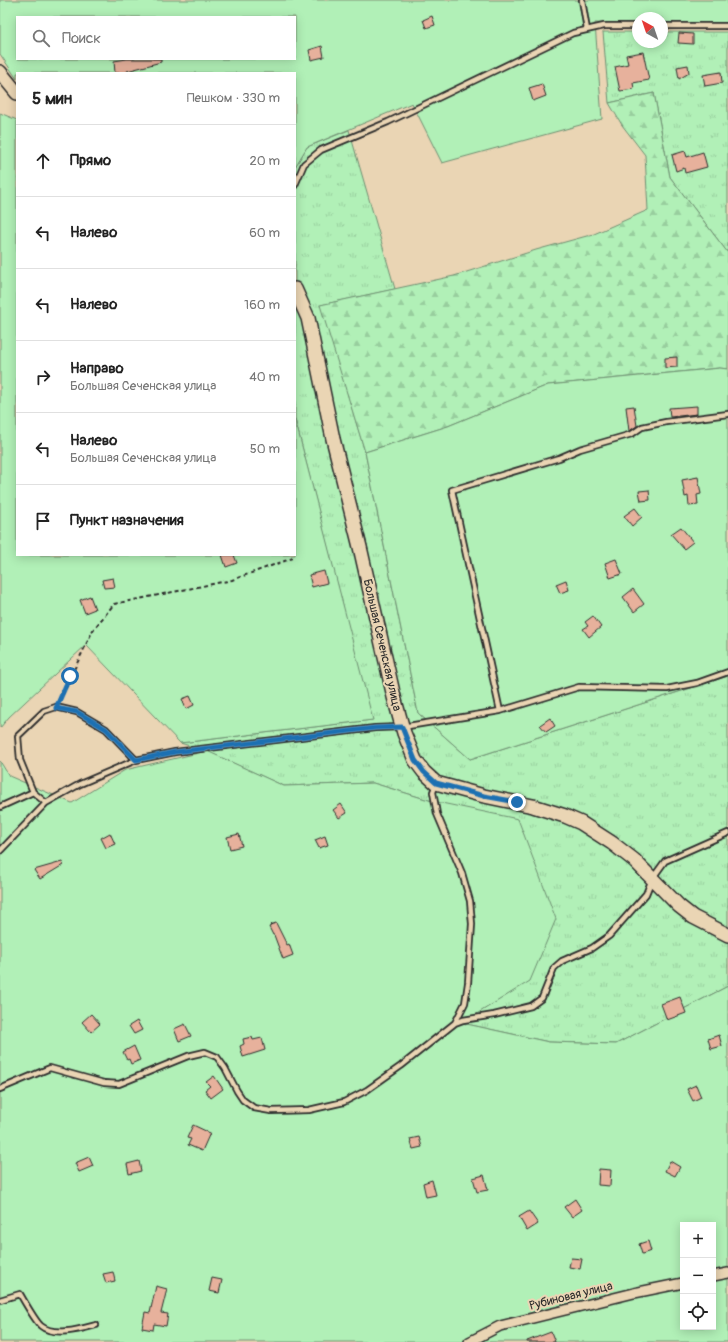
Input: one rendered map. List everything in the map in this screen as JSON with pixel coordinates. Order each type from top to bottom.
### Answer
[{"type":"street","points":[[0,72],[16,92]]},
{"type":"street","name":"Большая Сеченская улица","points":[[296,291],[308,318],[332,439],[360,546],[388,675],[402,727],[415,760],[424,772],[436,783],[484,796],[533,806],[581,823],[612,843],[634,860],[679,906],[693,917],[728,935]]},
{"type":"street","points":[[716,1275],[728,1273]]},
{"type":"street","name":"Рубиновая улица","points":[[469,1342],[500,1326],[634,1293],[680,1284]]},
{"type":"lane","points":[[582,0],[587,30]]},
{"type":"lane","points":[[296,183],[304,164],[321,150],[388,122],[573,33],[604,26],[632,26]]},
{"type":"lane","points":[[668,26],[728,26]]},
{"type":"lane","points":[[500,711],[452,490],[559,458],[580,449],[632,434],[642,427],[666,422],[728,414]]},
{"type":"lane","points":[[0,851],[46,803],[80,784],[136,760],[175,752],[375,728],[402,727],[500,711],[579,686],[668,689],[697,683],[728,672]]},
{"type":"lane","points":[[46,803],[33,792],[20,760],[18,736],[44,711],[56,708],[77,712],[106,729],[136,760]]},
{"type":"lane","points":[[436,783],[433,792],[437,814],[462,873],[470,901],[472,924],[468,983],[464,1003],[455,1023]]},
{"type":"lane","points":[[0,807],[33,792]]},
{"type":"lane","points":[[0,1089],[50,1068],[104,1083],[119,1084],[188,1056],[205,1052],[217,1057],[240,1095],[254,1108],[271,1111],[309,1110],[344,1102],[367,1090],[401,1066],[455,1023],[530,1006],[542,998],[554,968],[562,961],[578,956],[609,936],[646,894],[652,879],[665,861],[728,833]]},
{"type":"lane","points":[[0,1300],[20,1294],[41,1326],[55,1332],[80,1330],[96,1325]]},
{"type":"path","points":[[56,708],[93,630],[114,604],[232,580],[293,558]]},
{"type":"green space","points":[[0,0],[728,0],[728,29],[668,26],[668,12],[632,12],[632,25],[595,23],[602,119],[442,163],[412,103],[307,147],[296,165],[296,72],[16,72],[16,78],[0,54]]},
{"type":"green space","points":[[603,32],[632,32],[632,48],[668,48],[668,32],[728,32],[728,253],[670,177],[654,93],[609,103]]},
{"type":"green space","points":[[654,93],[670,177],[728,253],[728,369],[719,368],[548,385],[448,426],[365,452],[320,305],[454,276],[536,250],[594,234],[648,210],[645,155],[622,125],[609,103]]},
{"type":"green space","points":[[0,113],[16,120],[16,556],[296,556],[296,423],[373,720],[180,743],[86,645],[9,717],[0,728]]},
{"type":"green space","points":[[349,130],[395,289],[321,305],[365,452],[418,713],[470,759],[728,676],[728,986],[616,1044],[549,1042],[462,1023],[530,980],[432,801],[373,783],[284,786],[204,750],[180,743],[372,720],[296,423],[296,165],[307,147]]},
{"type":"green space","points":[[720,368],[728,369],[728,676],[470,759],[418,713],[365,452],[448,426],[548,385]]},
{"type":"green space","points":[[207,751],[284,786],[373,783],[432,801],[518,819],[556,919],[530,981],[462,1023],[549,1042],[616,1044],[728,986],[728,1342],[0,1342],[0,761],[9,776],[72,803],[125,770]]},
{"type":"building","points":[[432,16],[435,25],[426,28],[423,20]]},
{"type":"building","points":[[679,33],[693,34],[693,44],[678,43]]},
{"type":"building","points":[[322,46],[324,57],[311,60],[309,50]]},
{"type":"building","points":[[643,52],[649,80],[633,83],[634,89],[620,91],[615,67],[628,64],[626,55]]},
{"type":"building","points":[[161,60],[161,62],[127,72],[115,72],[114,61]]},
{"type":"building","points":[[688,65],[689,73],[679,79],[677,67]]},
{"type":"building","points":[[721,72],[722,83],[705,86],[703,75]]},
{"type":"building","points":[[542,84],[546,96],[533,101],[529,88]]},
{"type":"building","points":[[685,151],[687,157],[703,152],[707,167],[685,173],[684,168],[676,171],[672,155]]},
{"type":"building","points":[[677,357],[677,367],[665,368],[665,358]]},
{"type":"building","points":[[634,406],[637,426],[629,431],[626,407]]},
{"type":"building","points":[[697,406],[697,414],[670,417],[669,408]]},
{"type":"building","points":[[698,477],[701,494],[697,495],[698,505],[689,506],[688,496],[685,497],[682,480]]},
{"type":"building","points":[[649,490],[650,500],[641,501],[639,491]]},
{"type":"building","points":[[635,508],[642,517],[632,526],[624,516]]},
{"type":"building","points":[[681,527],[693,542],[684,549],[671,534]]},
{"type":"building","points":[[222,556],[234,556],[237,563],[226,567]]},
{"type":"building","points":[[616,559],[622,574],[610,578],[605,563]]},
{"type":"building","points":[[324,571],[327,583],[312,587],[309,575]]},
{"type":"building","points":[[113,578],[115,587],[104,588],[102,580]]},
{"type":"building","points":[[566,580],[569,590],[560,593],[556,584]]},
{"type":"building","points":[[633,589],[644,604],[634,612],[623,597]]},
{"type":"building","points":[[90,596],[95,609],[85,613],[80,600]]},
{"type":"building","points":[[593,616],[601,627],[589,637],[583,629],[588,626],[585,622]]},
{"type":"building","points":[[190,696],[194,705],[186,709],[182,699]]},
{"type":"building","points":[[550,718],[555,726],[546,732],[540,725]]},
{"type":"building","points":[[341,804],[347,813],[339,818],[333,810]]},
{"type":"building","points":[[110,833],[115,844],[106,848],[101,838]]},
{"type":"building","points":[[239,834],[242,846],[230,849],[227,837]]},
{"type":"building","points":[[325,836],[328,845],[319,848],[315,840]]},
{"type":"building","points":[[62,862],[63,865],[40,879],[34,870]]},
{"type":"building","points":[[276,923],[287,945],[289,944],[293,955],[283,959],[274,935],[269,927],[271,926],[270,925]]},
{"type":"building","points":[[680,997],[686,1013],[667,1020],[661,1004]]},
{"type":"building","points":[[91,1014],[100,1024],[91,1032],[82,1022]]},
{"type":"building","points":[[137,1021],[142,1030],[134,1034],[129,1026]]},
{"type":"building","points":[[185,1024],[191,1036],[179,1041],[174,1029]]},
{"type":"building","points":[[719,1035],[722,1046],[711,1049],[708,1039]]},
{"type":"building","points":[[252,1037],[253,1040],[262,1038],[265,1050],[243,1057],[240,1046],[244,1044],[243,1039]]},
{"type":"building","points":[[134,1046],[140,1060],[131,1064],[123,1052]]},
{"type":"building","points":[[214,1076],[223,1089],[211,1098],[205,1090],[210,1086],[206,1082]]},
{"type":"building","points":[[696,1085],[701,1097],[693,1101],[687,1089]]},
{"type":"building","points":[[193,1125],[210,1133],[202,1151],[188,1145],[191,1139],[187,1138]]},
{"type":"building","points":[[419,1137],[422,1147],[413,1149],[410,1139]]},
{"type":"building","points":[[89,1157],[93,1166],[79,1172],[75,1163]]},
{"type":"building","points":[[139,1161],[141,1171],[129,1174],[127,1164]]},
{"type":"building","points":[[670,1161],[680,1167],[675,1176],[665,1171]]},
{"type":"building","points":[[599,1169],[611,1170],[610,1186],[598,1185]]},
{"type":"building","points":[[484,1175],[488,1190],[477,1192],[473,1178]]},
{"type":"building","points":[[432,1180],[436,1195],[426,1197],[423,1183]]},
{"type":"building","points":[[575,1199],[582,1210],[572,1217],[564,1207]]},
{"type":"building","points":[[529,1211],[538,1224],[527,1231],[519,1217]]},
{"type":"building","points":[[648,1241],[651,1251],[642,1254],[639,1244]]},
{"type":"building","points":[[571,1258],[582,1259],[580,1269],[569,1267]]},
{"type":"building","points":[[113,1272],[115,1281],[106,1283],[103,1274]]},
{"type":"building","points":[[212,1278],[222,1280],[219,1293],[209,1291]]},
{"type":"building","points":[[156,1286],[167,1289],[161,1313],[168,1314],[166,1326],[154,1324],[153,1330],[142,1328],[145,1312],[150,1313]]},
{"type":"building","points":[[551,1332],[555,1342],[527,1342],[527,1341]]},
{"type":"route","points":[[70,676],[56,708],[77,712],[106,729],[136,760],[175,752],[375,728],[402,727],[415,760],[424,772],[436,783],[484,796],[517,802]]}]
